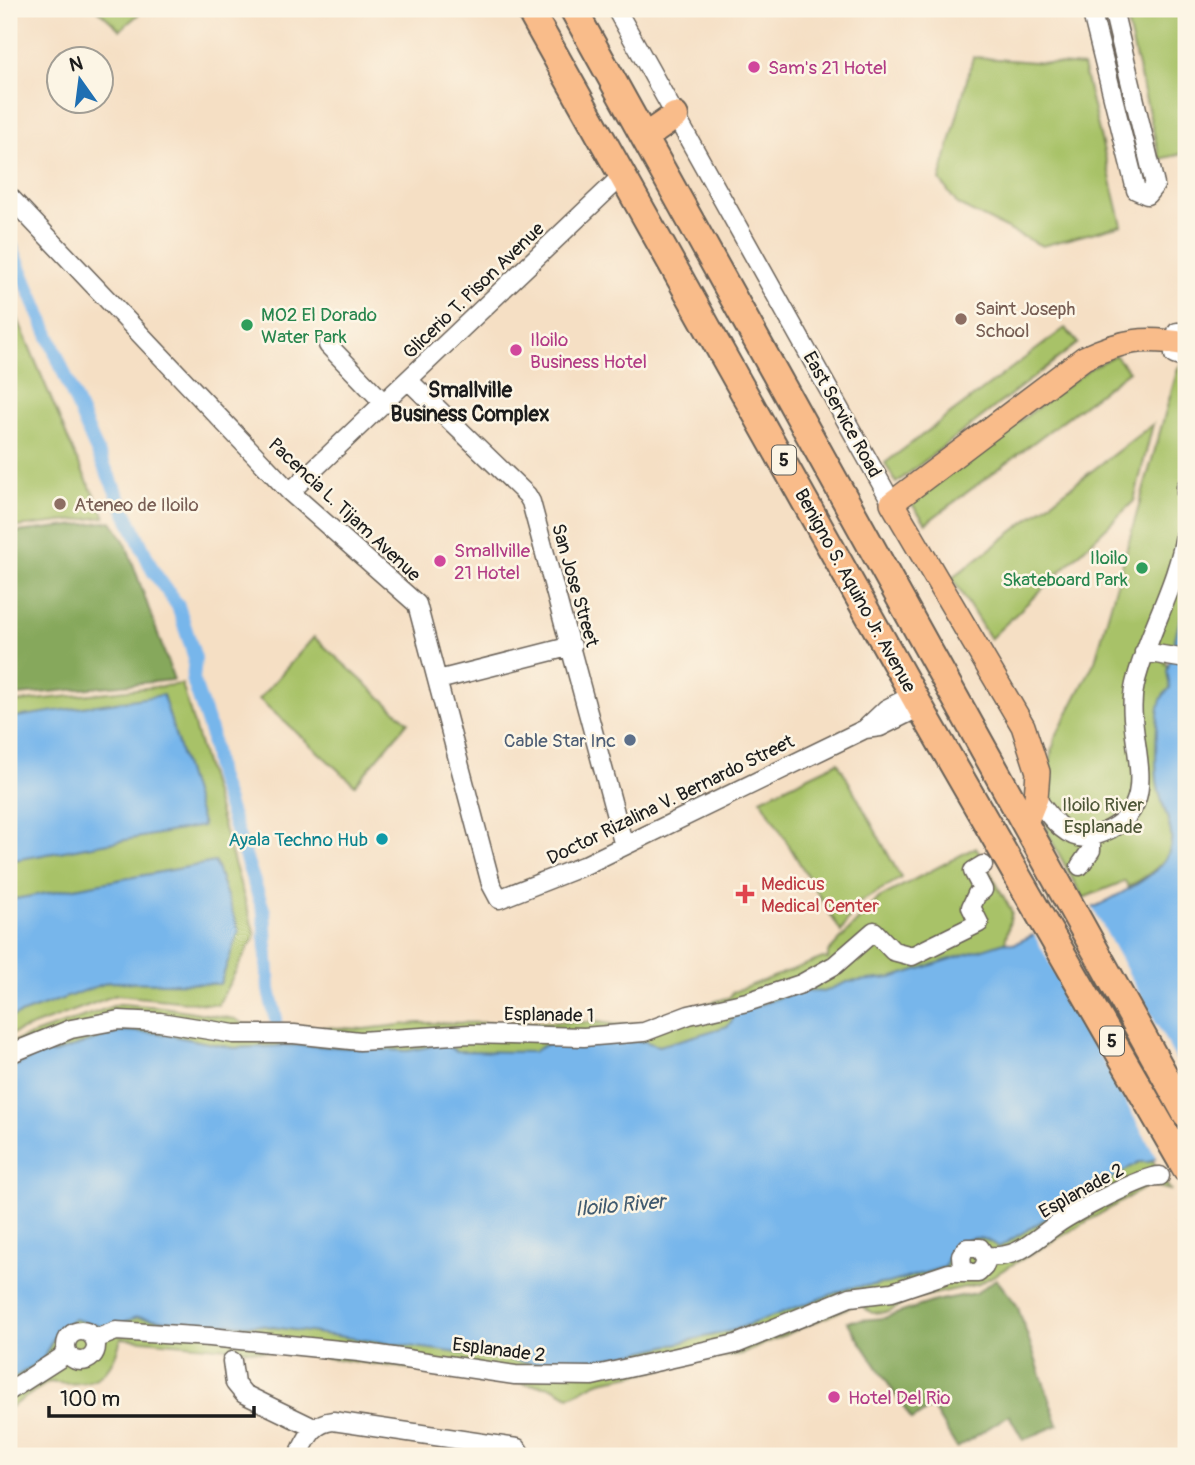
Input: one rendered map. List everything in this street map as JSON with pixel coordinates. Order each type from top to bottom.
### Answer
[{"type":"highway","name":"Benigno S. Aquino Jr. Avenue","points":[[529,9],[917,701],[1186,1169]]},
{"type":"highway","name":"Benigno S. Aquino Jr. Avenue","points":[[573,9],[1186,1114]]},
{"type":"highway","points":[[645,137],[675,116]]},
{"type":"highway","points":[[701,312],[732,296]]},
{"type":"main road","points":[[892,503],[1084,358],[1114,344],[1138,339],[1183,344]]},
{"type":"main road","name":"East Service Road","points":[[892,503],[1023,726],[1038,772],[1036,798],[1025,825]]},
{"type":"street","name":"East Service Road","points":[[617,9],[892,503]]},
{"type":"street","points":[[1091,9],[1136,190],[1147,195],[1155,185],[1113,9]]},
{"type":"street","name":"Glicerio T. Pison Avenue","points":[[290,492],[623,176]]},
{"type":"street","name":"Pacencia L. Tijam Avenue","points":[[9,196],[290,492],[417,604],[494,894]]},
{"type":"street","points":[[328,345],[385,404]]},
{"type":"street","name":"San Jose Street","points":[[409,381],[527,495],[572,646],[624,846]]},
{"type":"street","points":[[1186,486],[1186,494]]},
{"type":"street","points":[[1036,798],[1061,828],[1079,837],[1091,838],[1124,821],[1136,802],[1141,787],[1132,706],[1144,652],[1178,572],[1186,528]]},
{"type":"street","points":[[438,680],[572,646]]},
{"type":"street","points":[[1144,652],[1186,659]]},
{"type":"street","name":"Doctor Rizalina V. Bernardo Street","points":[[494,894],[499,899],[506,899],[624,846],[864,729],[886,709],[917,701]]},
{"type":"street","points":[[1080,866],[1091,850],[1091,838]]},
{"type":"street","name":"Esplanade 1","points":[[9,1054],[71,1029],[119,1020],[160,1022],[234,1034],[294,1034],[360,1041],[469,1034],[584,1037],[644,1032],[689,1015],[747,1002],[802,984],[828,970],[874,931],[897,953],[917,955],[979,923],[971,907],[977,894],[983,890],[973,871],[983,865]]},
{"type":"street","name":"Esplanade 2","points":[[9,1391],[62,1357],[67,1339],[74,1332],[84,1330],[96,1339],[116,1331],[210,1337],[359,1352],[515,1376],[592,1376],[736,1344],[850,1297],[892,1292],[942,1275],[982,1270],[986,1256],[1006,1257],[1017,1253],[1069,1217],[1144,1178],[1160,1177]]},
{"type":"street","points":[[232,1361],[235,1384],[244,1394],[314,1428]]},
{"type":"street","points":[[298,1456],[314,1428],[322,1422],[333,1421],[517,1448],[522,1456]]},
{"type":"green space","points":[[97,9],[145,9],[120,30]]},
{"type":"green space","points":[[1124,9],[1186,9],[1186,153],[1160,159]]},
{"type":"green space","points":[[973,57],[1083,66],[1122,225],[1042,246],[958,205],[940,180]]},
{"type":"green space","points":[[9,298],[76,458],[105,517],[9,528]]},
{"type":"green space","points":[[1065,328],[1078,343],[896,483],[885,463]]},
{"type":"green space","points":[[1115,355],[1129,371],[926,523],[911,503],[1089,369]]},
{"type":"green space","name":"Iloilo River Esplanade","points":[[1186,359],[1186,650],[1169,645],[1165,664],[1183,671],[1175,821],[1169,827],[1173,845],[1163,862],[1136,883],[1128,887],[1125,881],[1083,898],[1048,834],[1043,797],[1055,738],[1095,661],[1178,368]]},
{"type":"green space","points":[[1153,424],[1134,501],[990,639],[952,578]]},
{"type":"green space","points":[[112,521],[126,544],[174,680],[9,696],[9,533]]},
{"type":"green space","points":[[314,637],[408,722],[355,785],[259,699]]},
{"type":"green space","points":[[182,684],[255,935],[218,1005],[116,995],[9,1035],[9,703]]},
{"type":"green space","points":[[838,762],[901,878],[857,904],[841,932],[761,799]]},
{"type":"green space","points":[[976,847],[1012,912],[1005,942],[995,945],[985,959],[629,1062],[264,1049],[9,1069],[9,1043],[119,1004],[163,1007],[235,1019],[244,1024],[364,1029],[418,1023],[642,1023],[730,997],[733,992],[823,958],[828,959],[828,953],[879,898]]},
{"type":"green space","points":[[1124,1156],[1143,1162],[1153,1161],[1170,1190],[1150,1185],[979,1284],[912,1299],[889,1312],[872,1313],[860,1305],[852,1306],[741,1354],[601,1381],[569,1396],[552,1387],[304,1355],[121,1338],[111,1363],[97,1378],[76,1384],[49,1382],[9,1408],[9,1346],[62,1307],[126,1315]]},
{"type":"green space","points":[[996,1279],[1017,1305],[1058,1425],[1023,1440],[1009,1415],[957,1448],[932,1407],[912,1420],[847,1321],[884,1318],[935,1301],[976,1293]]},
{"type":"water","name":"Iloilo River","points":[[1186,595],[1186,1143],[1149,1162],[1139,1162],[999,1247],[981,1239],[966,1240],[953,1250],[945,1267],[889,1283],[849,1288],[734,1330],[636,1353],[553,1366],[258,1325],[193,1324],[137,1317],[108,1328],[74,1319],[58,1329],[43,1359],[9,1381],[9,1069],[42,1053],[55,1053],[124,1031],[158,1033],[233,1048],[298,1045],[408,1051],[443,1044],[456,1051],[533,1052],[545,1045],[643,1041],[659,1046],[728,1026],[738,1012],[802,990],[823,992],[847,982],[891,978],[1005,942],[1014,944],[1132,887],[1149,876],[1167,856],[1171,837],[1157,779],[1157,725],[1160,702],[1170,688],[1167,671]]},
{"type":"water","points":[[163,695],[203,826],[9,861],[9,718]]},
{"type":"water","points":[[215,862],[239,931],[220,984],[109,982],[9,1018],[9,900]]},
{"type":"pier","points":[[1090,903],[1186,1078],[1186,1147],[1158,1161],[1032,931]]},
{"type":"waterway","points":[[9,241],[92,440],[153,571],[178,606],[195,658],[193,680],[211,733],[218,776],[264,912],[269,990],[276,1019]]},
{"type":"place","name":"Sam's 21 Hotel","points":[[754,67]]},
{"type":"place","name":"Saint Joseph School","points":[[961,319]]},
{"type":"place","name":"MO2 El Dorado Water Park","points":[[247,325]]},
{"type":"place","name":"Iloilo Business Hotel","points":[[516,350]]},
{"type":"place","name":"Ateneo de Iloilo","points":[[60,504]]},
{"type":"place","name":"Smallville 21 Hotel","points":[[440,561]]},
{"type":"place","name":"Iloilo Skateboard Park","points":[[1142,568]]},
{"type":"place","name":"Cable Star Inc","points":[[630,740]]},
{"type":"place","name":"Ayala Techno Hub","points":[[382,839]]},
{"type":"place","name":"Medicus Medical Center","points":[[745,894]]},
{"type":"place","name":"Hotel Del Rio","points":[[834,1397]]},
{"type":"district","name":"Smallville Business Complex","points":[[470,402]]}]
